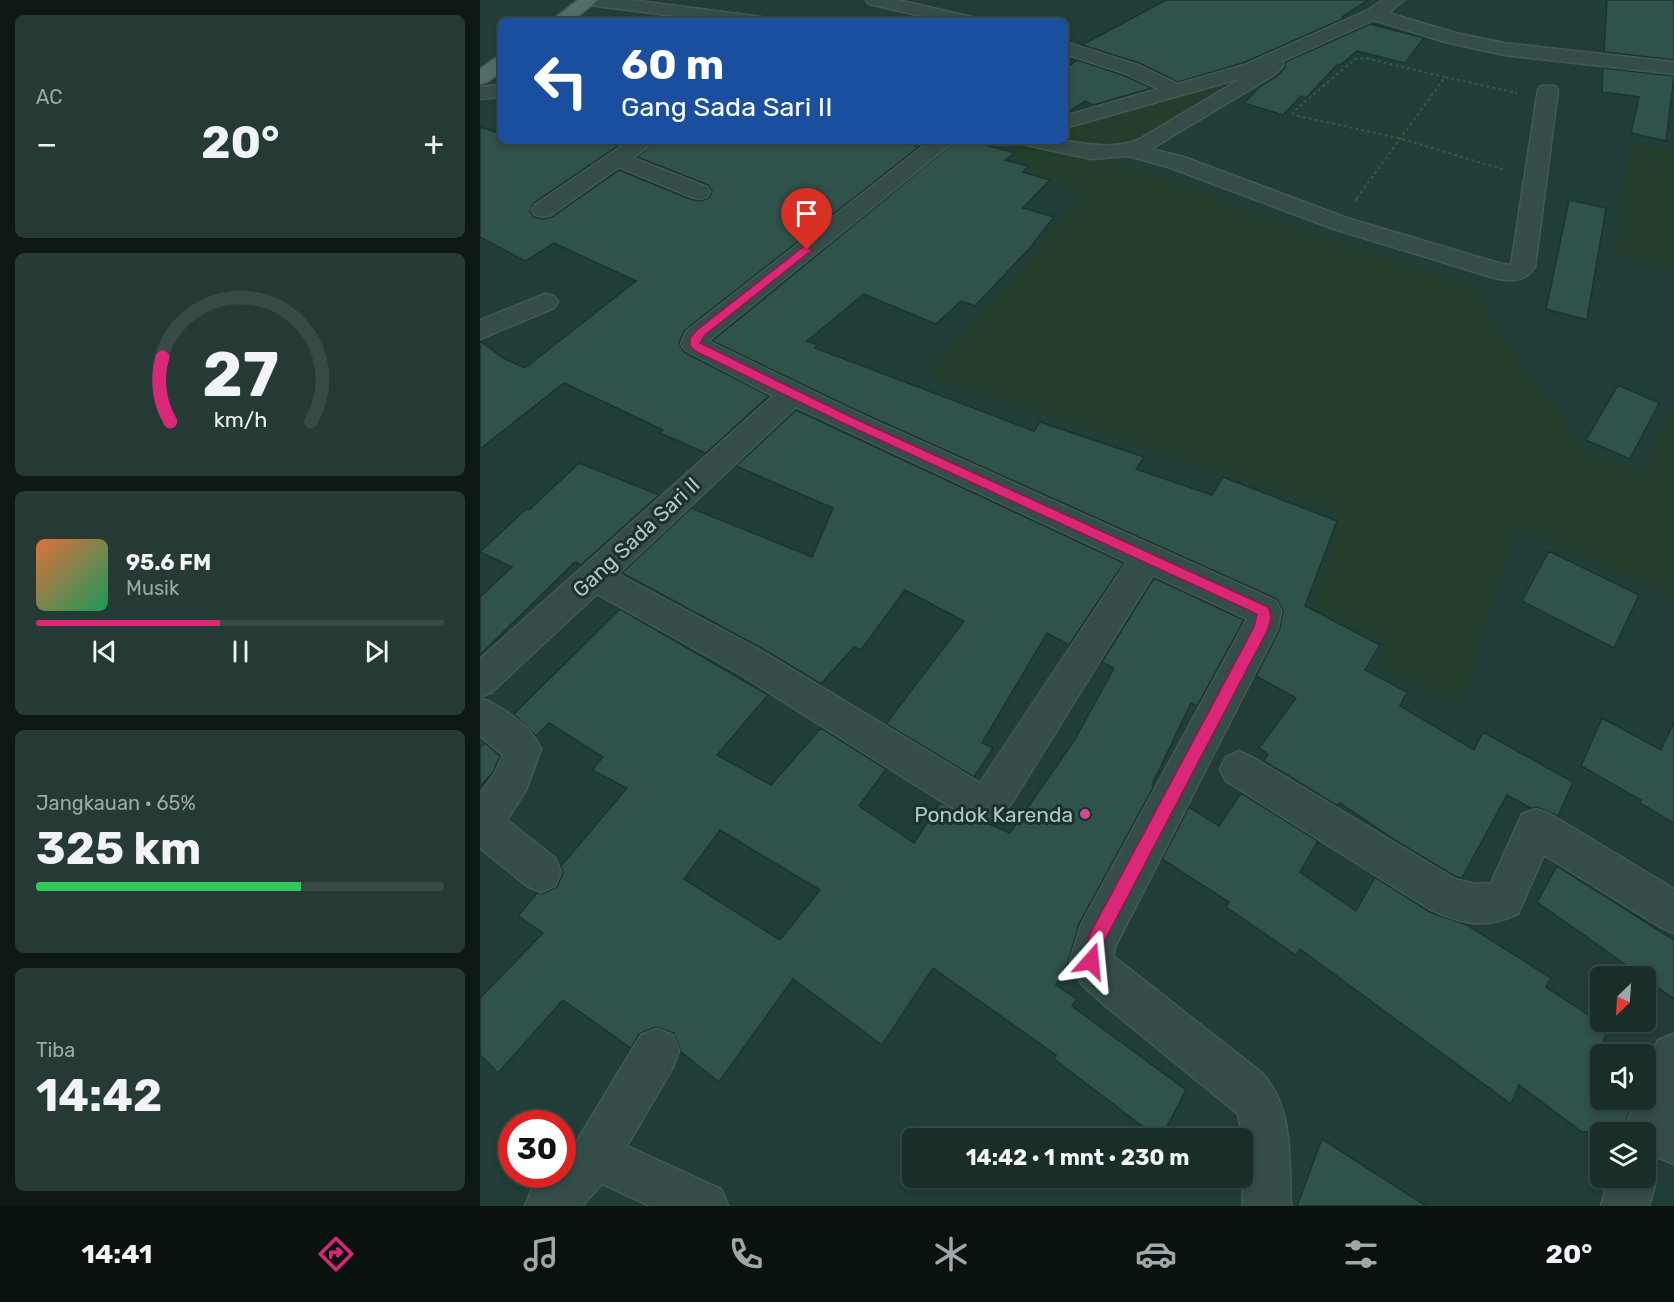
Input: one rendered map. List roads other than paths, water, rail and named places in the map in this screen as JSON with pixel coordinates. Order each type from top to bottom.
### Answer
[{"type":"main road","points":[[564,18],[589,0]]},
{"type":"main road","points":[[480,78],[498,65]]},
{"type":"street","points":[[589,0],[731,18]]},
{"type":"street","points":[[875,0],[953,18]]},
{"type":"street","points":[[1068,121],[1174,89],[1227,77],[1274,59],[1354,21],[1374,14],[1395,0]]},
{"type":"street","points":[[1374,14],[1452,38],[1504,49],[1674,68]]},
{"type":"street","points":[[1068,49],[1131,69],[1174,89]]},
{"type":"street","points":[[1048,144],[1092,153],[1128,150],[1145,144],[1267,71],[1273,66],[1274,59]]},
{"type":"street","points":[[480,93],[498,91]]},
{"type":"street","points":[[1068,133],[1176,162],[1339,223],[1489,270],[1516,273],[1523,267],[1548,95]]},
{"type":"street","points":[[543,210],[639,144]]},
{"type":"street","points":[[939,144],[695,338],[694,344],[792,394],[1264,611],[1261,628],[1096,940],[1091,961],[1097,970],[1117,988],[1246,1089],[1258,1102],[1266,1156],[1268,1206]]},
{"type":"street","points":[[617,159],[699,192]]},
{"type":"street","points":[[480,330],[545,302]]},
{"type":"street","name":"Gang Sada Sari II","points":[[480,681],[792,394]]},
{"type":"street","points":[[594,576],[750,662],[962,793],[987,803],[998,790],[1147,558]]},
{"type":"street","points":[[480,714],[523,749],[520,764],[513,778],[486,818],[492,833],[541,872]]},
{"type":"street","points":[[1239,769],[1453,899],[1468,904],[1490,906],[1504,900],[1536,828],[1674,913]]},
{"type":"street","points":[[549,1206],[595,1156],[657,1051]]},
{"type":"street","points":[[1656,1135],[1674,1056]]},
{"type":"street","points":[[595,1156],[704,1206]]},
{"type":"street","points":[[1624,1206],[1630,1188]]},
{"type":"place","name":"Pondok Karenda","points":[[1085,814]]}]
